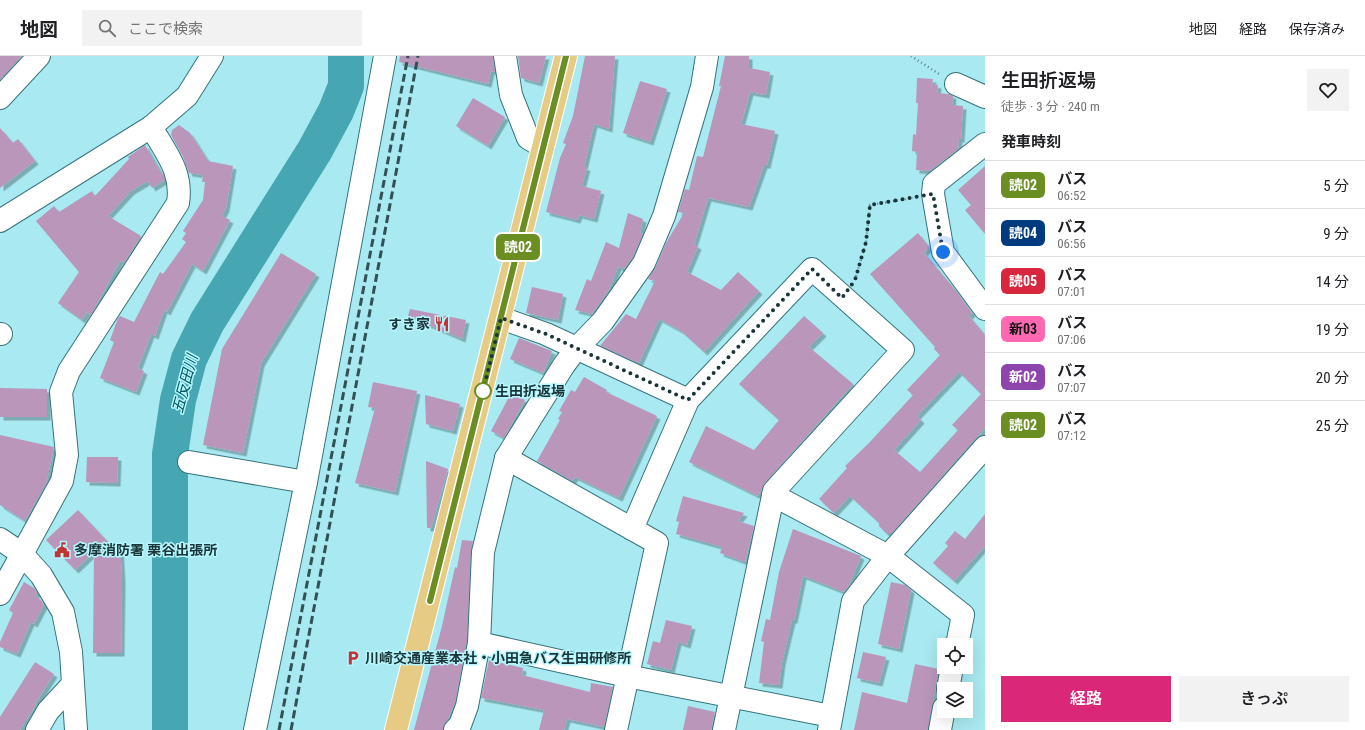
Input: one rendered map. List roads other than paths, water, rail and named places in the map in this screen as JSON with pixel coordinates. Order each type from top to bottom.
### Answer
[{"type":"main road","points":[[396,730],[566,56]]},
{"type":"street","points":[[0,98],[40,56]]},
{"type":"street","points":[[0,221],[151,127],[187,96],[212,56]]},
{"type":"street","points":[[255,730],[306,482],[385,56]]},
{"type":"street","points":[[505,56],[511,95],[528,138],[543,147]]},
{"type":"street","points":[[455,730],[460,725],[467,706],[479,643],[483,552],[506,458],[564,365],[576,349],[603,321],[644,263],[664,216],[702,87],[707,56]]},
{"type":"street","points":[[956,84],[985,97]]},
{"type":"street","points":[[0,594],[62,480],[67,455],[61,392],[69,371],[178,203],[180,189],[174,166],[151,127]]},
{"type":"street","points":[[985,144],[934,184],[933,194],[943,252],[985,309]]},
{"type":"street","points":[[632,528],[688,400],[812,269],[842,298],[903,350],[774,491],[724,730]]},
{"type":"street","points":[[501,318],[546,334],[688,400]]},
{"type":"street","points":[[479,643],[730,698],[830,723],[853,601],[888,556],[985,447]]},
{"type":"street","points":[[506,458],[657,543],[616,730]]},
{"type":"street","points":[[189,462],[306,482]]},
{"type":"street","points":[[773,495],[888,556],[963,615],[958,638]]},
{"type":"street","points":[[0,539],[22,554],[41,575],[63,612],[71,652],[76,730]]},
{"type":"street","points":[[37,730],[48,711],[73,684]]},
{"type":"street","points":[[940,730],[942,718]]},
{"type":"waterway","name":"五反田川","points":[[170,730],[170,454],[178,400],[189,359],[207,322],[315,150],[336,111],[346,86],[346,56]]},
{"type":"railway","points":[[279,730],[408,56]]},
{"type":"railway","points":[[291,730],[418,56]]},
{"type":"place","name":"すき家","points":[[442,324]]},
{"type":"place","name":"生田折返場","points":[[483,391]]},
{"type":"place","name":"多摩消防署 栗谷出張所","points":[[62,550]]},
{"type":"place","name":"川崎交通産業本社・小田急バス生田研修所","points":[[353,658]]}]
